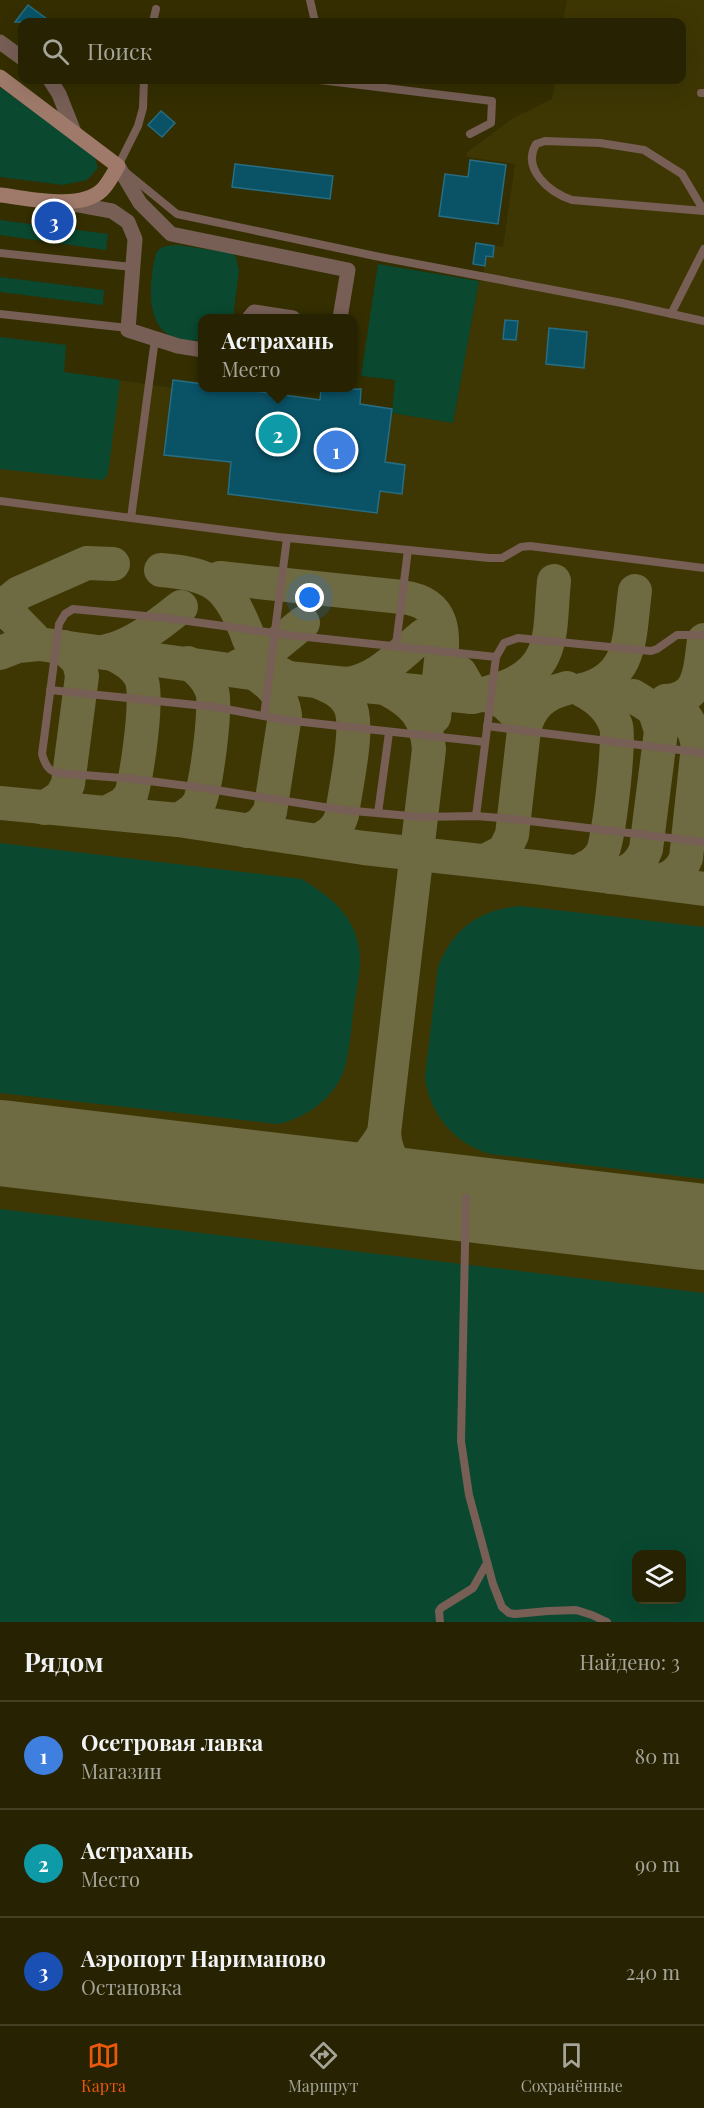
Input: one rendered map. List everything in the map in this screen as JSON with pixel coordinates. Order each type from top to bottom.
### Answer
[{"type":"main road","points":[[0,77],[118,166],[101,191],[92,197],[62,202],[0,195]]},
{"type":"street","points":[[0,42],[18,55]]},
{"type":"street","points":[[53,84],[74,132]]},
{"type":"street","points":[[118,166],[140,203],[171,234],[348,270],[341,314]]},
{"type":"street","points":[[62,202],[112,211],[128,222],[135,239],[128,330],[178,346],[198,349]]},
{"type":"street","points":[[252,314],[254,312],[267,314]]},
{"type":"lane","points":[[310,0],[314,18]]},
{"type":"lane","points":[[154,18],[156,9]]},
{"type":"lane","points":[[144,84],[143,108],[118,166],[177,214],[704,321]]},
{"type":"lane","points":[[353,84],[492,101],[491,123],[470,134]]},
{"type":"lane","points":[[545,141],[600,143],[644,150],[682,174],[704,211],[572,200],[560,196],[546,186],[534,166],[534,148],[536,144],[545,141]]},
{"type":"lane","points":[[671,314],[704,249]]},
{"type":"lane","points":[[0,253],[132,267]]},
{"type":"lane","points":[[0,314],[128,328]]},
{"type":"lane","points":[[131,518],[155,339]]},
{"type":"lane","points":[[0,501],[287,538],[408,550],[502,558],[522,547],[530,546],[704,568]]},
{"type":"lane","points":[[264,716],[287,538]]},
{"type":"lane","points":[[396,645],[408,550]]},
{"type":"lane","points":[[496,657],[73,609],[65,614],[59,624],[42,754],[46,765],[53,772],[157,782],[343,810],[421,817],[476,816],[584,826],[704,842]]},
{"type":"lane","points":[[476,816],[496,657],[504,643],[518,638],[651,651],[677,635],[704,635]]},
{"type":"lane","points":[[50,690],[215,707],[389,733],[485,742]]},
{"type":"lane","points":[[487,726],[704,753]]},
{"type":"lane","points":[[378,813],[389,733]]},
{"type":"lane","points":[[466,1198],[461,1441],[469,1496],[498,1598],[502,1607],[509,1613],[576,1610],[608,1622]]},
{"type":"lane","points":[[440,1622],[441,1608],[473,1588],[487,1563]]},
{"type":"shaded area","points":[[567,0],[704,0],[704,1622],[0,1622],[0,337],[66,345],[64,372],[172,388],[198,388],[198,392],[242,392],[320,400],[321,392],[357,392],[357,389],[361,389],[360,404],[392,409],[392,413],[453,423],[479,281],[481,281],[485,266],[473,264],[476,243],[503,247],[515,164],[467,157],[466,153],[513,118],[552,99],[554,84],[686,84],[686,18],[564,18]]},
{"type":"green space","points":[[0,87],[94,155],[98,168],[87,180],[63,185],[0,177]]},
{"type":"green space","points":[[0,220],[108,234],[106,250],[0,235]]},
{"type":"green space","points":[[169,245],[232,253],[236,257],[239,270],[234,314],[198,314],[198,341],[178,339],[165,332],[153,313],[151,288],[156,253]]},
{"type":"green space","points":[[378,264],[479,281],[453,423],[392,413],[395,380],[361,376]]},
{"type":"green space","points":[[0,277],[104,290],[103,305],[0,292]]},
{"type":"green space","points":[[0,337],[66,345],[64,372],[120,380],[109,467],[107,476],[102,480],[0,469]]},
{"type":"green space","points":[[0,843],[302,879],[324,894],[348,918],[356,937],[360,957],[347,1060],[335,1088],[310,1111],[278,1124],[0,1093]]},
{"type":"green space","points":[[521,906],[704,927],[704,1179],[490,1154],[477,1149],[455,1135],[438,1115],[425,1077],[438,967],[452,941],[470,923],[493,911]]},
{"type":"green space","points":[[0,1209],[704,1293],[704,1622],[0,1622]]},
{"type":"building","points":[[28,5],[46,18],[18,18]]},
{"type":"building","points":[[161,111],[175,123],[162,137],[148,125]]},
{"type":"building","points":[[470,160],[506,165],[498,224],[439,216],[445,174],[468,177]]},
{"type":"building","points":[[235,164],[333,176],[330,199],[232,187]]},
{"type":"building","points":[[476,243],[494,246],[493,257],[486,256],[485,266],[473,264]]},
{"type":"building","points":[[505,320],[518,321],[516,340],[503,339]]},
{"type":"building","points":[[549,328],[587,332],[584,368],[546,364]]},
{"type":"building","points":[[173,380],[198,383],[198,392],[262,392],[320,400],[321,392],[357,392],[357,389],[361,389],[360,404],[392,409],[385,462],[405,465],[402,494],[380,491],[377,513],[228,494],[231,462],[164,455]]},
{"type":"taxiway","points":[[0,612],[19,593],[87,563],[113,564]]},
{"type":"taxiway","points":[[161,570],[193,574],[215,584],[232,602],[260,659],[288,678]]},
{"type":"taxiway","points":[[214,583],[220,578],[402,597],[417,600],[427,606],[435,613],[442,633],[434,717]]},
{"type":"taxiway","points":[[472,697],[503,688],[520,680],[533,670],[542,658],[550,631],[554,581]]},
{"type":"taxiway","points":[[583,690],[600,684],[612,675],[620,664],[629,638],[635,591]]},
{"type":"taxiway","points":[[0,604],[39,644],[288,678],[472,697]]},
{"type":"taxiway","points":[[103,652],[135,640],[181,607]]},
{"type":"taxiway","points":[[239,666],[260,658],[303,623]]},
{"type":"taxiway","points":[[345,684],[377,673],[424,635]]},
{"type":"taxiway","points":[[666,701],[687,695],[693,688],[700,671],[704,640]]},
{"type":"taxiway","points":[[0,653],[18,646],[39,644]]},
{"type":"taxiway","points":[[44,808],[61,797],[68,784],[82,676],[79,662],[64,647]]},
{"type":"taxiway","points":[[106,813],[123,804],[131,795],[139,753],[144,701],[141,678],[136,670],[113,654]]},
{"type":"taxiway","points":[[178,820],[195,808],[202,795],[213,712],[212,691],[208,683],[203,675],[188,663]]},
{"type":"taxiway","points":[[247,831],[260,825],[270,812],[285,715],[275,690],[254,673]]},
{"type":"taxiway","points":[[460,673],[471,692],[493,697],[505,703],[517,715],[524,730],[512,835],[504,851],[485,861]]},
{"type":"taxiway","points":[[319,682],[336,690],[349,704],[352,714],[353,741],[342,815],[334,830],[319,840]]},
{"type":"taxiway","points":[[524,730],[530,714],[539,702],[567,688]]},
{"type":"taxiway","points":[[301,1179],[328,1177],[350,1170],[368,1156],[384,1133],[429,749],[422,720],[412,706],[387,689]]},
{"type":"taxiway","points":[[577,872],[597,860],[605,845],[611,811],[617,735],[616,726],[607,709],[582,690]]},
{"type":"taxiway","points":[[611,877],[633,868],[646,849],[661,731],[655,712],[633,696]]},
{"type":"taxiway","points":[[653,882],[673,875],[681,868],[686,858],[698,746],[695,733],[686,718],[666,701]]},
{"type":"taxiway","points":[[0,803],[178,820],[364,848],[704,889]]},
{"type":"taxiway","points":[[384,1133],[389,1154],[399,1170],[432,1194]]},
{"type":"runway","points":[[0,1143],[704,1227]]},
{"type":"place","name":"Аэропорт Нариманово","points":[[54,221]]},
{"type":"place","name":"Астрахань","points":[[278,434]]},
{"type":"place","name":"Осетровая лавка","points":[[336,450]]}]
